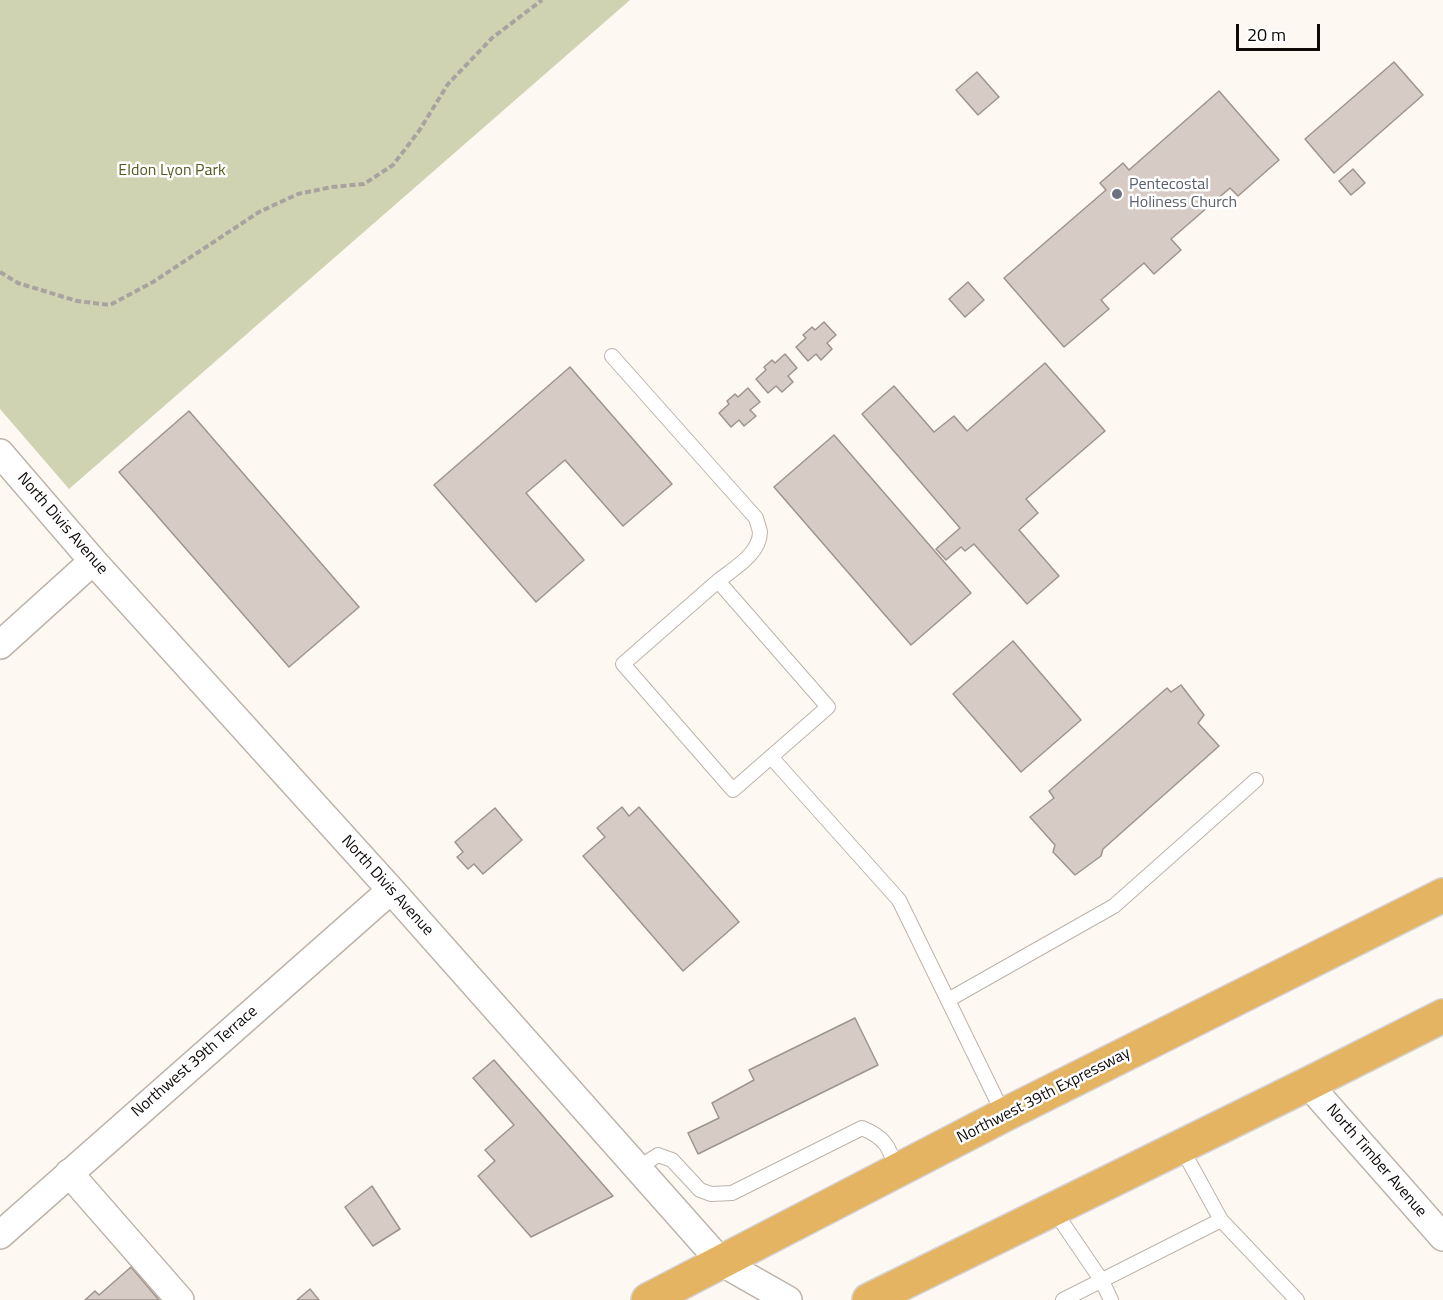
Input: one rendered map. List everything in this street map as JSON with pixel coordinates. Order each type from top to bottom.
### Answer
[{"type":"highway","name":"Northwest 39th Expressway","points":[[648,1300],[1004,1115],[1443,895]]},
{"type":"highway","points":[[869,1300],[1443,1016]]},
{"type":"street","name":"North Divis Avenue","points":[[0,453],[93,561],[391,890],[721,1262],[788,1300]]},
{"type":"street","points":[[0,645],[93,561]]},
{"type":"street","name":"Northwest 39th Terrace","points":[[0,1235],[391,890]]},
{"type":"street","name":"North Timber Avenue","points":[[1308,1084],[1443,1237]]},
{"type":"street","points":[[69,1173],[180,1300]]},
{"type":"lane","points":[[612,356],[756,518],[760,533],[748,557],[718,581],[623,664],[733,790],[828,707],[718,581]]},
{"type":"lane","points":[[771,757],[899,900],[1004,1115]]},
{"type":"lane","points":[[948,1000],[1114,906],[1256,780]]},
{"type":"lane","points":[[638,1168],[658,1155],[672,1160],[700,1190],[711,1194],[732,1193],[862,1128],[877,1135],[889,1146],[897,1170]]},
{"type":"lane","points":[[1181,1147],[1221,1220],[1297,1300]]},
{"type":"lane","points":[[1053,1209],[1111,1300]]},
{"type":"lane","points":[[1063,1300],[1221,1220]]},
{"type":"path","points":[[0,272],[18,283],[77,301],[110,305],[153,282],[260,212],[298,194],[332,187],[364,184],[393,165],[419,131],[447,84],[492,38],[542,0]]},
{"type":"green space","name":"Eldon Lyon Park","points":[[0,0],[630,0],[69,489],[0,409]]},
{"type":"building","points":[[1394,62],[1423,95],[1334,173],[1305,139]]},
{"type":"building","points":[[977,72],[999,97],[978,115],[956,90]]},
{"type":"building","points":[[1219,91],[1279,160],[1238,196],[1230,188],[1171,239],[1181,250],[1154,274],[1144,263],[1101,300],[1109,309],[1064,347],[1004,278],[1106,190],[1100,183],[1123,163],[1129,170]]},
{"type":"building","points":[[1353,169],[1365,183],[1351,195],[1339,181]]},
{"type":"building","points":[[968,282],[984,300],[965,317],[949,299]]},
{"type":"building","points":[[824,322],[836,335],[827,343],[832,349],[821,360],[816,354],[808,361],[796,347],[806,338],[803,335],[812,327],[815,330]]},
{"type":"building","points":[[785,354],[797,368],[788,376],[793,382],[782,392],[776,386],[768,393],[756,379],[766,370],[764,367],[772,360],[775,363]]},
{"type":"building","points":[[1045,363],[1105,431],[1026,499],[1038,513],[1019,530],[1059,576],[1027,604],[974,544],[965,551],[961,547],[946,560],[936,549],[960,528],[862,414],[894,386],[934,432],[954,416],[967,431]]},
{"type":"building","points":[[570,367],[672,484],[623,526],[565,460],[526,493],[584,560],[536,602],[434,485]]},
{"type":"building","points":[[748,388],[760,402],[750,410],[756,416],[744,426],[739,420],[731,427],[719,413],[729,404],[727,401],[735,394],[738,397]]},
{"type":"building","points":[[189,411],[359,607],[289,667],[119,472]]},
{"type":"building","points":[[834,435],[971,593],[911,645],[774,487]]},
{"type":"building","points":[[1013,641],[1081,720],[1021,772],[953,694]]},
{"type":"building","points":[[1181,685],[1204,715],[1198,723],[1219,746],[1103,849],[1101,856],[1075,875],[1053,852],[1055,845],[1030,817],[1054,798],[1049,791],[1167,688],[1171,692]]},
{"type":"building","points":[[622,807],[629,816],[639,807],[739,922],[683,971],[583,856],[605,837],[597,828]]},
{"type":"building","points":[[495,808],[522,840],[483,874],[474,864],[468,869],[457,857],[463,852],[455,842]]},
{"type":"building","points":[[855,1018],[878,1065],[698,1154],[688,1133],[719,1118],[712,1103],[754,1080],[749,1070]]},
{"type":"building","points":[[494,1060],[613,1196],[531,1237],[478,1176],[495,1161],[485,1150],[514,1125],[473,1078]]},
{"type":"building","points":[[372,1186],[400,1229],[373,1246],[345,1207]]},
{"type":"building","points":[[131,1267],[159,1300],[85,1300],[95,1291],[99,1295]]},
{"type":"building","points":[[310,1289],[319,1300],[297,1300]]},
{"type":"place","name":"Pentecostal Holiness Church","points":[[1117,194]]}]
